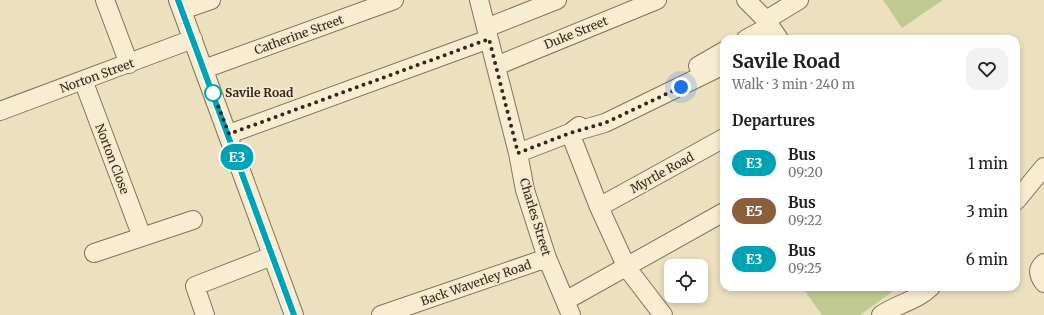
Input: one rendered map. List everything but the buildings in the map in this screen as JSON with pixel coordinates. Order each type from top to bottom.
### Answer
[{"type":"street","points":[[105,0],[129,64]]},
{"type":"street","points":[[211,0],[180,5],[229,134],[294,315]]},
{"type":"street","name":"Catherine Street","points":[[204,70],[364,5],[394,0]]},
{"type":"street","name":"Charles Street","points":[[480,0],[518,153],[525,190],[547,258],[568,308]]},
{"type":"street","points":[[229,134],[488,33],[557,0]]},
{"type":"street","name":"Duke Street","points":[[496,66],[657,0]]},
{"type":"street","points":[[746,0],[771,32]]},
{"type":"street","points":[[760,35],[771,32],[799,0]]},
{"type":"street","name":"Norton Street","points":[[0,111],[193,39]]},
{"type":"street","points":[[570,133],[597,113],[720,53]]},
{"type":"street","points":[[518,153],[570,133],[605,123],[720,67]]},
{"type":"street","name":"Norton Close","points":[[83,80],[142,237]]},
{"type":"street","points":[[570,133],[599,207],[627,268],[663,315]]},
{"type":"street","name":"Myrtle Road","points":[[599,207],[720,140]]},
{"type":"street","points":[[1020,196],[1044,167]]},
{"type":"street","points":[[568,308],[627,268],[720,214]]},
{"type":"street","points":[[94,253],[193,220]]},
{"type":"street","points":[[204,315],[195,286],[272,256]]},
{"type":"street","name":"Back Waverley Road","points":[[381,315],[547,258]]},
{"type":"street","points":[[1044,263],[1040,266],[1039,272],[1044,283]]},
{"type":"street","points":[[880,315],[927,291]]},
{"type":"street","points":[[916,315],[917,307],[927,291]]},
{"type":"green space","points":[[883,0],[943,0],[902,28]]},
{"type":"green space","points":[[805,291],[893,291],[860,315],[822,315]]},
{"type":"bus line","name":"E3","points":[[178,0],[229,134],[294,315]]},
{"type":"place","name":"Savile Road","points":[[213,93]]},
{"type":"route","points":[[213,93],[229,134],[489,39],[518,153],[570,133],[605,123],[681,87]]}]
